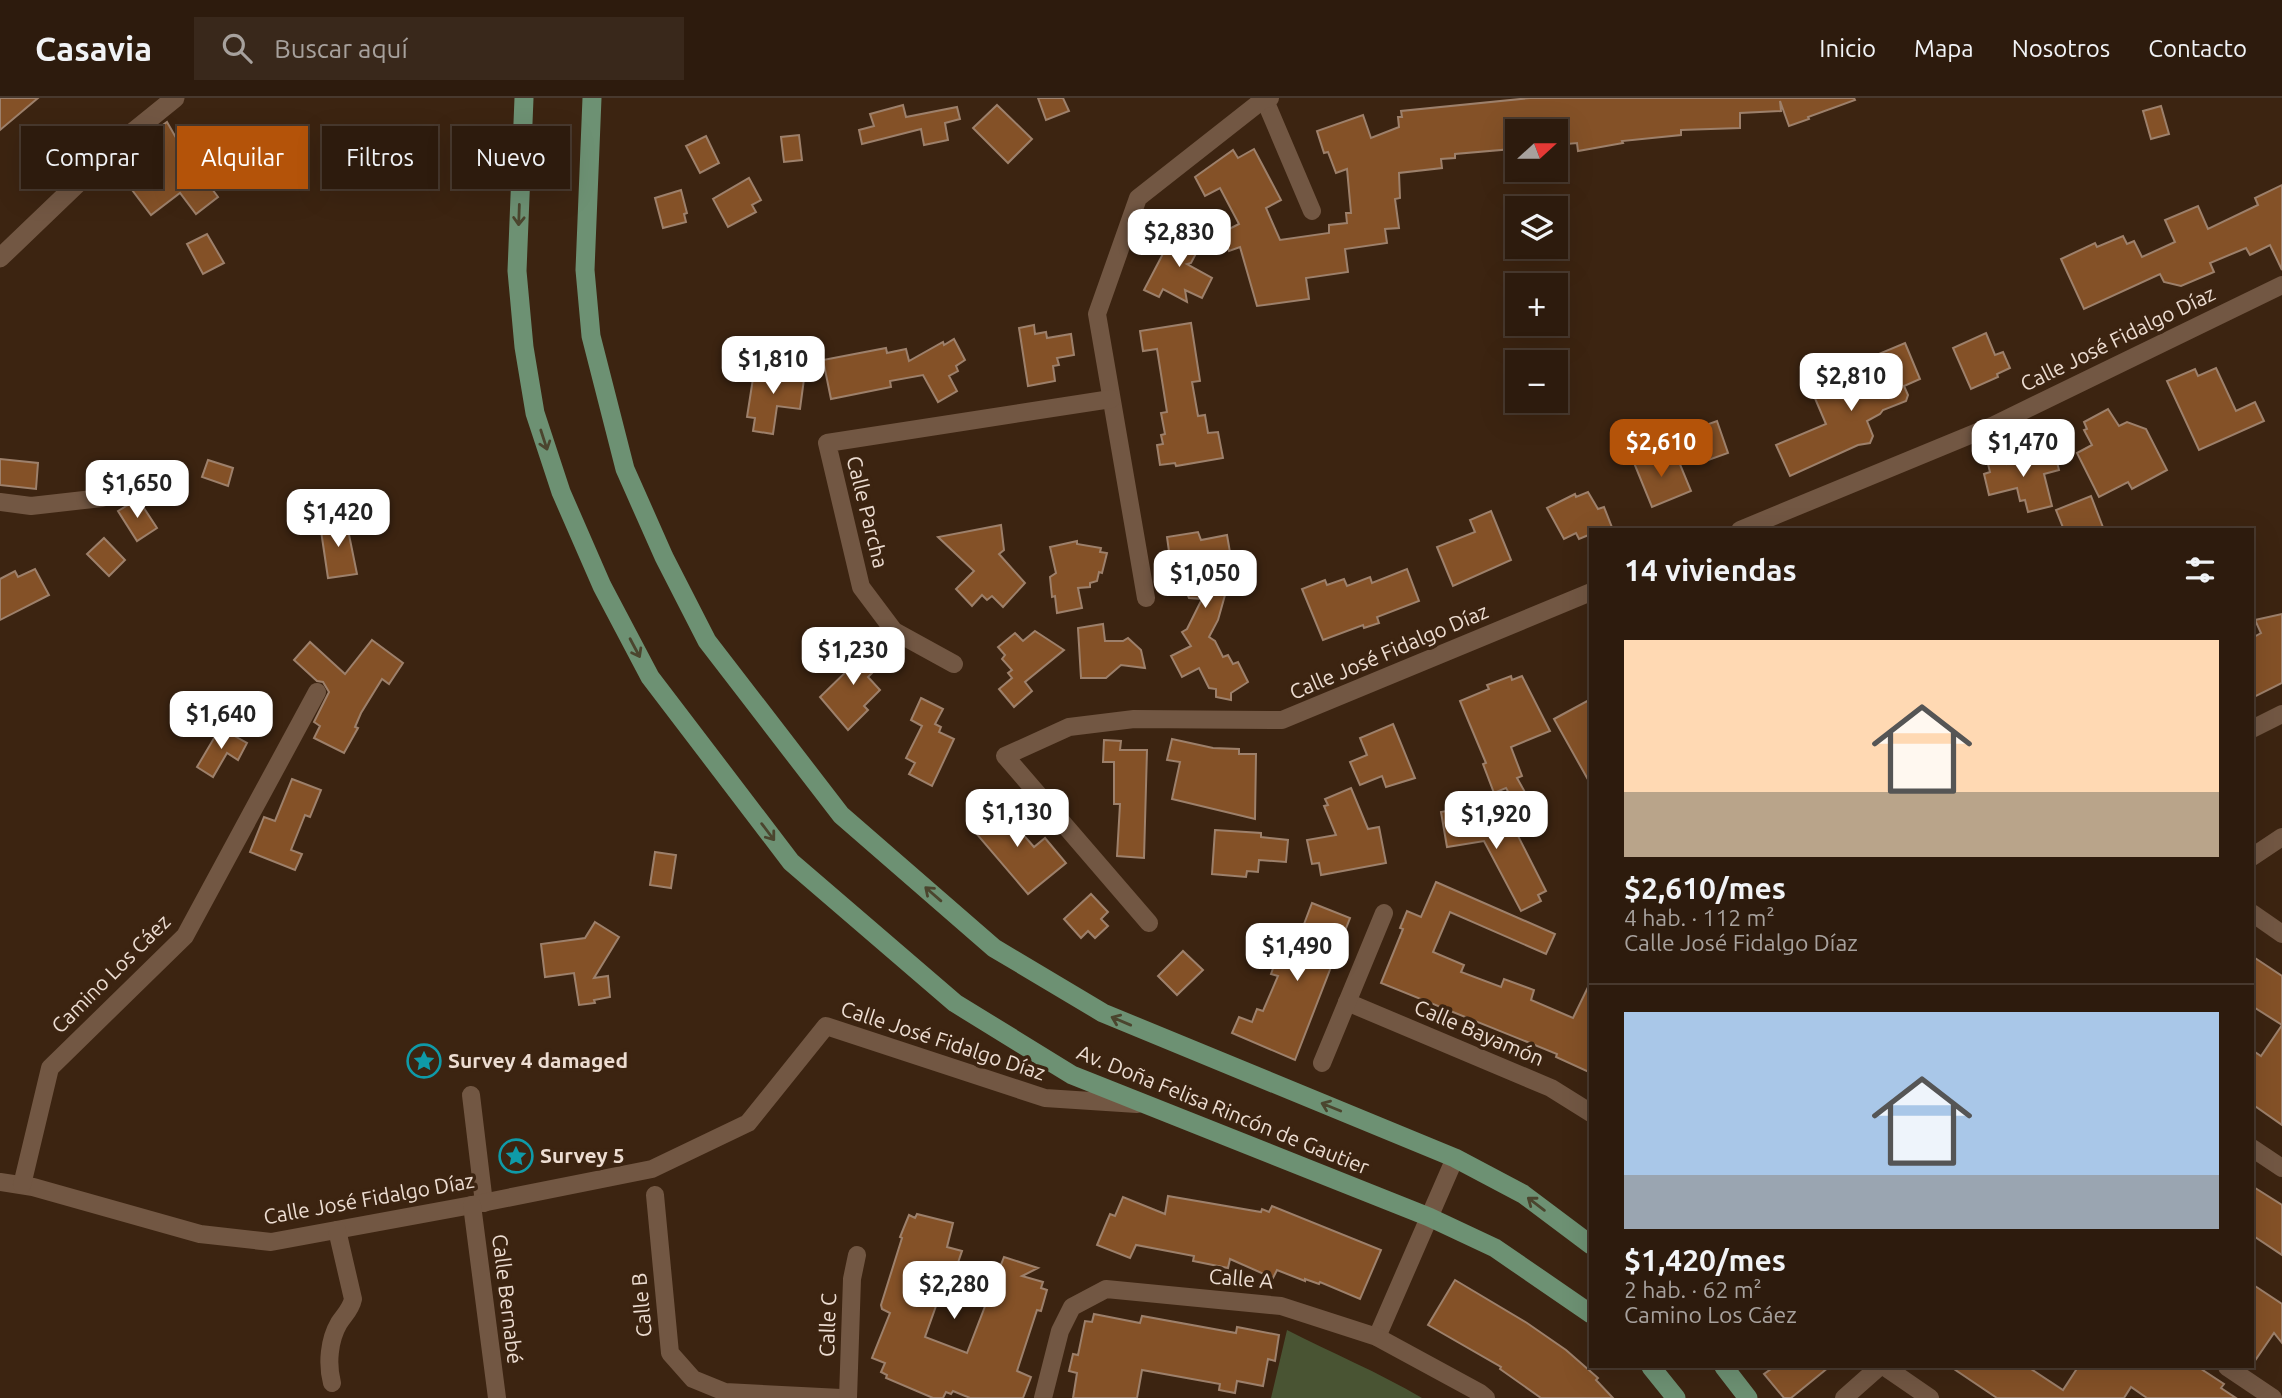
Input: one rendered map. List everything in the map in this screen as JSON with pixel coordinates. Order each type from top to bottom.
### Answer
[{"type":"main road","name":"Av. Doña Felisa Rincón de Gautier","points":[[524,98],[517,271],[524,347],[535,413],[561,492],[602,586],[650,677],[791,862],[955,1003],[1072,1075],[1429,1217],[1495,1248],[1589,1313]]},
{"type":"main road","name":"Av. Doña Felisa Rincón de Gautier","points":[[592,98],[585,270],[587,296],[591,336],[625,470],[664,557],[707,640],[841,815],[994,948],[1103,1013],[1455,1158],[1523,1194],[1589,1244]]},
{"type":"main road","points":[[1652,1368],[1676,1398]]},
{"type":"main road","points":[[1725,1368],[1748,1398]]},
{"type":"street","points":[[0,258],[122,141],[175,98]]},
{"type":"street","points":[[1146,598],[1097,314],[1138,198],[1264,98],[1270,98]]},
{"type":"street","points":[[1264,98],[1312,211]]},
{"type":"street","name":"Calle José Fidalgo Díaz","points":[[1745,528],[1992,426],[2282,285]]},
{"type":"street","name":"Calle Parcha","points":[[954,664],[894,631],[861,587],[827,443],[1111,399]]},
{"type":"street","points":[[0,502],[31,506],[102,498]]},
{"type":"street","name":"Calle José Fidalgo Díaz","points":[[1149,923],[1005,757],[1069,727],[1133,719],[1282,720],[1589,593]]},
{"type":"street","name":"Camino Los Cáez","points":[[22,1185],[50,1068],[185,936],[317,692]]},
{"type":"street","points":[[2254,728],[2282,714]]},
{"type":"street","points":[[2254,856],[2282,837]]},
{"type":"street","points":[[1322,1063],[1384,913]]},
{"type":"street","points":[[2254,914],[2282,934]]},
{"type":"street","name":"Calle Bayamón","points":[[1347,1002],[1551,1088],[1589,1112]]},
{"type":"street","name":"Calle José Fidalgo Díaz","points":[[0,1182],[22,1185],[200,1234],[271,1242],[478,1204],[652,1169],[748,1123],[826,1026],[1045,1098],[1144,1104]]},
{"type":"street","name":"Calle Bernabé","points":[[471,1095],[478,1204],[497,1398]]},
{"type":"street","points":[[2254,1149],[2282,1168]]},
{"type":"street","points":[[1377,1338],[1455,1158]]},
{"type":"street","name":"Calle B","points":[[654,1195],[670,1353],[693,1379],[725,1392],[841,1398]]},
{"type":"street","points":[[332,1383],[328,1370],[330,1349],[338,1325],[351,1308],[354,1299],[337,1230]]},
{"type":"street","name":"Calle C","points":[[849,1398],[852,1279],[857,1255]]},
{"type":"street","name":"Calle A","points":[[1043,1398],[1060,1331],[1072,1307],[1106,1289],[1281,1306],[1377,1338],[1486,1398]]},
{"type":"street","points":[[1844,1398],[1877,1368]]},
{"type":"street","points":[[1886,1368],[1930,1398]]},
{"type":"street","points":[[2228,1368],[2273,1398]]},
{"type":"green space","points":[[1287,1330],[1372,1371],[1422,1398],[1271,1398]]},
{"type":"building","points":[[0,98],[38,98],[0,130]]},
{"type":"building","points":[[1038,98],[1063,98],[1069,111],[1046,120]]},
{"type":"building","points":[[1530,98],[1855,100],[1789,126],[1780,101],[1781,111],[1740,113],[1740,128],[1681,130],[1681,135],[1622,141],[1623,143],[1578,151],[1577,143],[1568,144],[1568,119],[1505,119],[1505,150],[1455,154],[1455,158],[1441,159],[1442,168],[1399,173],[1400,198],[1395,199],[1399,228],[1385,229],[1387,243],[1345,249],[1348,272],[1306,278],[1309,299],[1257,306],[1240,247],[1229,251],[1223,232],[1239,224],[1220,188],[1205,196],[1195,177],[1233,150],[1238,158],[1254,149],[1281,200],[1266,208],[1280,240],[1329,233],[1329,225],[1347,223],[1346,213],[1351,213],[1347,169],[1336,173],[1328,152],[1324,153],[1317,131],[1363,115],[1371,138],[1399,127],[1398,117],[1402,117],[1401,111]]},
{"type":"building","points":[[903,105],[906,117],[957,107],[960,119],[945,123],[948,140],[924,145],[921,129],[862,144],[859,130],[874,126],[870,114]]},
{"type":"building","points":[[997,105],[1032,139],[1008,163],[973,128]]},
{"type":"building","points":[[2161,106],[2169,134],[2151,139],[2143,111]]},
{"type":"building","points":[[167,122],[177,139],[177,189],[212,189],[218,197],[196,214],[180,193],[151,215],[131,189],[163,189],[161,126]]},
{"type":"building","points":[[799,135],[802,160],[784,162],[781,137]]},
{"type":"building","points":[[706,136],[719,163],[700,173],[686,146]]},
{"type":"building","points":[[749,178],[761,200],[752,205],[756,212],[728,227],[713,199]]},
{"type":"building","points":[[2282,185],[2282,270],[2270,245],[2250,255],[2246,248],[2210,263],[2214,272],[2181,286],[2164,282],[2160,274],[2084,309],[2061,259],[2095,243],[2097,247],[2123,236],[2127,244],[2134,241],[2142,257],[2175,242],[2165,220],[2198,206],[2208,229],[2258,205],[2255,198]]},
{"type":"building","points":[[681,190],[687,213],[684,214],[686,222],[663,228],[655,198]]},
{"type":"building","points":[[1177,227],[1203,240],[1191,263],[1187,264],[1212,278],[1202,298],[1185,290],[1187,302],[1163,289],[1159,297],[1144,290]]},
{"type":"building","points":[[207,234],[224,263],[203,274],[187,244]]},
{"type":"building","points":[[1191,323],[1200,381],[1192,382],[1198,416],[1205,415],[1208,433],[1218,432],[1223,458],[1176,466],[1175,463],[1160,465],[1157,445],[1163,444],[1161,435],[1165,434],[1161,413],[1167,412],[1157,349],[1143,351],[1140,331]]},
{"type":"building","points":[[1034,325],[1035,334],[1046,332],[1047,338],[1071,334],[1074,355],[1057,358],[1059,365],[1053,366],[1055,381],[1028,386],[1019,328]]},
{"type":"building","points":[[1986,333],[1995,355],[2003,352],[2010,368],[1997,374],[1998,377],[1971,389],[1953,348]]},
{"type":"building","points":[[954,339],[965,360],[956,366],[958,371],[949,376],[957,391],[938,402],[923,375],[890,381],[891,387],[831,399],[823,360],[886,348],[887,353],[906,349],[909,361],[943,342],[944,345]]},
{"type":"building","points":[[1905,343],[1920,379],[1904,386],[1908,395],[1906,401],[1883,410],[1867,421],[1873,436],[1870,443],[1858,445],[1790,476],[1776,445],[1826,424],[1814,396],[1846,383],[1849,392],[1883,378],[1874,356]]},
{"type":"building","points":[[791,365],[795,379],[804,379],[800,409],[777,406],[773,434],[753,431],[755,418],[747,417],[754,372]]},
{"type":"building","points":[[2216,368],[2236,411],[2255,402],[2264,421],[2199,450],[2167,381],[2195,369],[2198,376]]},
{"type":"building","points":[[2108,409],[2119,426],[2127,422],[2146,429],[2167,470],[2132,489],[2128,482],[2099,497],[2077,453],[2092,445],[2084,430],[2087,429],[2084,422]]},
{"type":"building","points":[[1717,421],[1728,453],[1700,463],[1689,431]]},
{"type":"building","points":[[1646,452],[1649,459],[1655,457],[1659,465],[1677,457],[1691,491],[1652,507],[1632,458]]},
{"type":"building","points":[[2055,454],[2059,470],[2044,474],[2052,506],[2028,512],[2025,500],[2020,501],[2017,488],[1989,495],[1984,474],[1990,472],[1987,460],[2004,455],[2007,464]]},
{"type":"building","points":[[0,459],[38,463],[36,489],[0,485]]},
{"type":"building","points":[[208,460],[233,468],[228,486],[202,477]]},
{"type":"building","points":[[1588,492],[1598,509],[1604,507],[1612,528],[1589,528],[1589,535],[1579,539],[1576,533],[1564,539],[1547,508],[1575,494],[1576,497]]},
{"type":"building","points":[[2091,496],[2103,528],[2063,528],[2056,510]]},
{"type":"building","points":[[138,499],[157,528],[137,541],[118,511]]},
{"type":"building","points":[[1491,511],[1511,560],[1453,586],[1437,547],[1475,532],[1470,520]]},
{"type":"building","points":[[346,520],[357,574],[328,578],[320,524]]},
{"type":"building","points":[[1001,525],[1004,550],[999,554],[1025,583],[1003,607],[992,596],[987,600],[982,595],[972,606],[956,589],[974,571],[938,537]]},
{"type":"building","points":[[1198,532],[1201,540],[1227,535],[1231,558],[1225,560],[1232,574],[1219,581],[1225,595],[1218,620],[1209,637],[1215,641],[1223,657],[1228,655],[1233,664],[1238,662],[1248,682],[1231,693],[1231,700],[1216,697],[1216,689],[1209,688],[1199,668],[1182,677],[1171,656],[1191,646],[1182,632],[1187,629],[1202,599],[1189,598],[1175,565],[1171,566],[1167,537]]},
{"type":"building","points":[[104,538],[125,560],[109,576],[87,554]]},
{"type":"building","points":[[1077,541],[1077,544],[1101,548],[1100,552],[1107,553],[1102,573],[1099,572],[1097,581],[1090,583],[1090,587],[1078,588],[1082,608],[1057,613],[1055,596],[1052,597],[1050,577],[1056,573],[1050,547]]},
{"type":"building","points":[[35,569],[49,595],[0,620],[0,579],[15,571],[18,577]]},
{"type":"building","points":[[1407,569],[1419,601],[1377,617],[1379,623],[1364,628],[1363,625],[1323,640],[1302,589],[1325,580],[1327,585],[1344,579],[1347,586],[1370,577],[1372,583]]},
{"type":"building","points":[[2282,614],[2282,683],[2254,697],[2254,637],[2261,633],[2255,620]]},
{"type":"building","points":[[1103,624],[1105,641],[1123,641],[1128,638],[1141,650],[1145,668],[1121,665],[1106,678],[1081,678],[1078,628]]},
{"type":"building","points":[[1035,631],[1064,650],[1025,682],[1032,691],[1014,707],[999,689],[1012,678],[1008,673],[1012,670],[1002,659],[1005,655],[998,647],[1015,633],[1023,641]]},
{"type":"building","points":[[863,639],[879,655],[868,667],[873,672],[868,677],[880,690],[864,706],[868,710],[848,730],[820,697],[855,663],[847,655]]},
{"type":"building","points":[[372,640],[403,663],[389,684],[382,679],[361,713],[355,727],[358,728],[344,753],[314,738],[320,726],[314,722],[329,692],[323,682],[317,681],[294,660],[310,642],[345,674]]},
{"type":"building","points":[[1511,676],[1512,680],[1522,676],[1550,731],[1511,747],[1522,776],[1517,778],[1535,810],[1523,817],[1506,788],[1494,793],[1483,764],[1486,763],[1460,701],[1489,689],[1487,685]]},
{"type":"building","points":[[921,698],[943,709],[935,724],[941,727],[939,732],[954,739],[932,786],[909,774],[915,763],[906,758],[922,726],[911,720]]},
{"type":"building","points":[[1589,700],[1589,781],[1554,719]]},
{"type":"building","points":[[1393,724],[1415,778],[1386,787],[1382,776],[1360,785],[1350,762],[1367,755],[1360,738]]},
{"type":"building","points":[[220,728],[247,743],[238,760],[227,753],[213,777],[197,767]]},
{"type":"building","points":[[1172,739],[1213,748],[1239,749],[1239,754],[1256,754],[1255,819],[1172,799],[1180,762],[1167,760]]},
{"type":"building","points":[[1104,740],[1121,741],[1120,750],[1147,750],[1144,858],[1117,856],[1120,804],[1114,804],[1114,762],[1103,762]]},
{"type":"building","points":[[292,779],[321,790],[310,817],[305,815],[291,850],[302,854],[295,870],[250,852],[264,817],[275,821]]},
{"type":"building","points":[[1351,788],[1368,829],[1379,827],[1386,863],[1321,875],[1319,863],[1312,864],[1307,840],[1336,835],[1324,806],[1328,805],[1325,799]]},
{"type":"building","points":[[996,803],[1034,847],[1045,838],[1066,863],[1028,894],[969,825]]},
{"type":"building","points":[[1484,804],[1490,838],[1513,826],[1546,891],[1538,895],[1541,901],[1521,911],[1484,841],[1447,847],[1441,812]]},
{"type":"building","points":[[1215,830],[1261,833],[1261,837],[1288,840],[1286,862],[1259,860],[1258,872],[1247,871],[1246,877],[1212,874]]},
{"type":"building","points":[[655,852],[676,855],[671,888],[650,885]]},
{"type":"building","points":[[1436,882],[1555,934],[1546,954],[1450,912],[1433,952],[1464,965],[1461,972],[1501,987],[1504,979],[1534,990],[1531,1000],[1573,1018],[1589,985],[1589,1072],[1556,1057],[1557,1054],[1381,983],[1403,929],[1400,928],[1407,911],[1421,917]]},
{"type":"building","points":[[1091,894],[1108,912],[1101,919],[1108,926],[1095,938],[1088,931],[1081,938],[1064,919]]},
{"type":"building","points":[[1312,903],[1350,918],[1295,1060],[1232,1033],[1239,1017],[1252,1022],[1257,1009],[1263,1011],[1278,976],[1271,974],[1279,952],[1272,949],[1276,936],[1291,941],[1296,930],[1301,932]]},
{"type":"building","points":[[595,922],[619,937],[594,978],[608,976],[610,997],[579,1005],[574,973],[545,977],[541,944],[585,938]]},
{"type":"building","points":[[1183,951],[1203,970],[1177,995],[1158,976]]},
{"type":"building","points":[[2254,957],[2282,976],[2282,1025],[2254,1007]]},
{"type":"building","points":[[2282,1025],[2282,1125],[2254,1105],[2254,1051],[2261,1056]]},
{"type":"building","points":[[2254,1187],[2282,1205],[2282,1255],[2254,1236]]},
{"type":"building","points":[[1168,1196],[1261,1212],[1262,1209],[1269,1212],[1272,1206],[1381,1250],[1360,1299],[1320,1282],[1305,1281],[1277,1270],[1273,1278],[1230,1259],[1228,1268],[1193,1261],[1194,1256],[1136,1245],[1130,1258],[1097,1245],[1110,1214],[1115,1216],[1123,1197],[1165,1214]]},
{"type":"building","points":[[917,1214],[953,1223],[947,1247],[962,1251],[952,1280],[946,1278],[925,1337],[967,1353],[1004,1257],[1038,1268],[1022,1276],[1043,1282],[1041,1288],[1047,1290],[1041,1311],[1037,1310],[1017,1371],[1031,1377],[1023,1398],[970,1398],[953,1391],[951,1394],[946,1392],[943,1398],[933,1398],[886,1378],[887,1375],[881,1372],[885,1363],[872,1358],[890,1313],[882,1309],[881,1305],[902,1238],[900,1237],[909,1215],[915,1218]]},
{"type":"building","points":[[1455,1280],[1566,1350],[1598,1378],[1596,1380],[1613,1398],[1541,1398],[1500,1369],[1501,1367],[1428,1325]]},
{"type":"building","points":[[2254,1285],[2282,1304],[2282,1343],[2274,1333],[2254,1362]]},
{"type":"building","points":[[1094,1314],[1140,1323],[1142,1316],[1236,1333],[1237,1327],[1279,1335],[1275,1361],[1268,1359],[1263,1386],[1237,1381],[1235,1393],[1219,1390],[1220,1384],[1142,1370],[1137,1398],[1073,1398],[1077,1373],[1069,1371],[1073,1354],[1078,1355],[1085,1321],[1092,1322]]},
{"type":"building","points":[[1773,1368],[1828,1368],[1791,1398],[1784,1398],[1764,1374]]},
{"type":"building","points":[[1952,1368],[2030,1368],[2063,1390],[2077,1368],[2200,1368],[2224,1384],[2221,1388],[2236,1398],[2147,1398],[2131,1387],[2124,1398],[1997,1398]]},
{"type":"place","name":"Survey 4 damaged","points":[[424,1061]]},
{"type":"place","name":"Survey 5","points":[[516,1156]]}]
